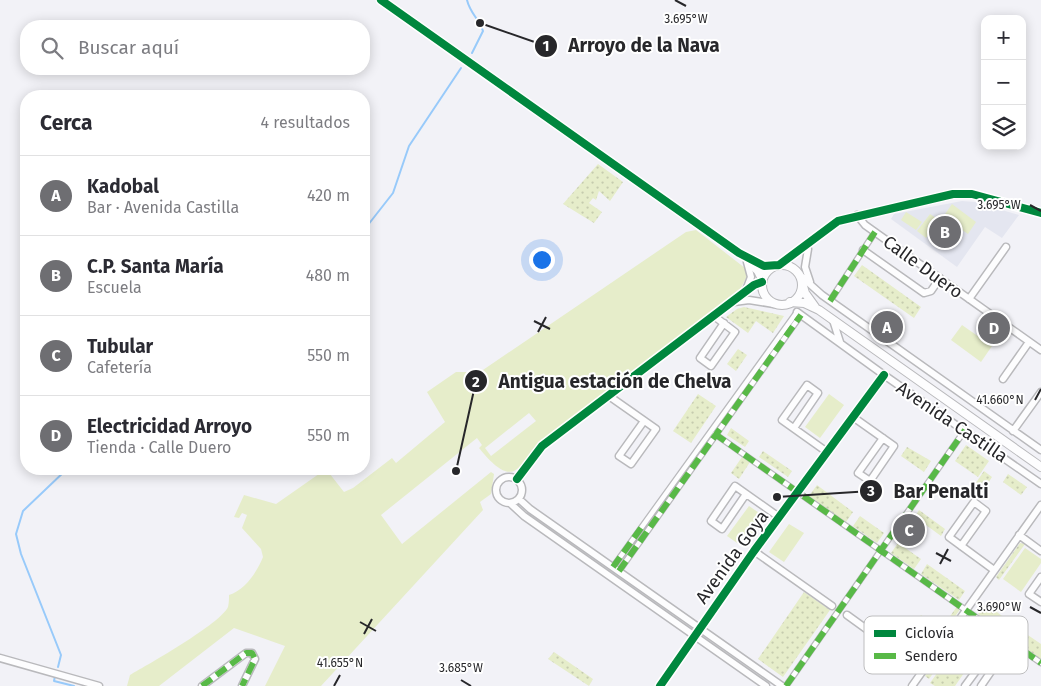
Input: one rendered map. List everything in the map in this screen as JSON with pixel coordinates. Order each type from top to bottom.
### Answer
[{"type":"street","points":[[381,0],[741,255],[758,271],[764,295],[774,304]]},
{"type":"street","points":[[517,479],[542,446],[762,281],[778,265],[838,221],[944,196],[967,193],[1041,212]]},
{"type":"street","name":"Calle Duero","points":[[857,215],[875,232],[1041,350]]},
{"type":"street","points":[[830,301],[875,232]]},
{"type":"street","points":[[801,275],[808,249],[813,240]]},
{"type":"street","points":[[969,299],[1006,247]]},
{"type":"street","points":[[733,302],[750,300],[774,304],[790,302],[807,285],[805,267],[808,249]]},
{"type":"street","points":[[863,250],[924,293],[930,291],[940,278]]},
{"type":"street","points":[[741,255],[764,266],[791,266],[801,275],[807,285]]},
{"type":"street","points":[[741,255],[748,264],[751,277],[742,295]]},
{"type":"street","name":"Avenida Castilla","points":[[807,285],[1041,450]]},
{"type":"street","name":"Avenida Castilla","points":[[807,285],[808,298],[819,310]]},
{"type":"street","name":"Avenida Castilla","points":[[790,302],[804,303],[819,310],[1041,467]]},
{"type":"street","points":[[616,569],[631,553],[649,528],[664,507],[676,485],[799,313]]},
{"type":"street","name":"Avenida Castilla","points":[[799,313],[884,375],[1041,484]]},
{"type":"street","points":[[714,316],[736,332],[711,366],[700,358],[724,324]]},
{"type":"street","points":[[833,320],[840,342]]},
{"type":"street","points":[[1002,379],[1029,342]]},
{"type":"street","name":"Avenida Goya","points":[[660,686],[754,551],[884,375]]},
{"type":"street","points":[[794,428],[818,393],[807,385],[782,420],[827,452]]},
{"type":"street","points":[[1013,430],[1041,392]]},
{"type":"street","points":[[609,396],[656,429],[631,464],[619,456],[644,421]]},
{"type":"street","points":[[853,417],[883,438],[894,446],[870,481],[858,473],[883,438]]},
{"type":"street","points":[[786,686],[965,430]]},
{"type":"street","points":[[712,435],[798,492],[974,616]]},
{"type":"street","points":[[511,504],[519,499],[523,488],[517,479],[503,478],[498,482],[496,489],[500,500],[511,504],[524,516],[766,686]]},
{"type":"street","points":[[616,569],[626,549],[659,504],[676,485]]},
{"type":"street","points":[[746,494],[722,529],[711,521],[735,486],[779,517]]},
{"type":"street","points":[[519,499],[782,686]]},
{"type":"street","points":[[961,546],[986,510],[974,502],[949,537],[961,546],[994,570]]},
{"type":"street","points":[[659,504],[664,507]]},
{"type":"street","points":[[962,616],[1041,505]]},
{"type":"street","points":[[644,525],[649,528]]},
{"type":"street","points":[[1019,535],[1041,551]]},
{"type":"street","points":[[626,549],[631,553]]},
{"type":"street","points":[[754,551],[832,606]]},
{"type":"street","points":[[1041,577],[1029,594],[1041,602]]},
{"type":"street","points":[[846,615],[864,628]]},
{"type":"street","points":[[202,686],[246,653],[252,653],[256,659],[242,686]]},
{"type":"street","points":[[1028,654],[1041,663]]},
{"type":"street","points":[[0,658],[98,686]]},
{"type":"street","points":[[912,686],[920,674]]},
{"type":"street","points":[[965,686],[974,674]]},
{"type":"street","points":[[981,686],[989,674]]},
{"type":"shaded area","points":[[962,201],[975,202],[1019,215],[1002,238],[985,227],[957,267],[891,219],[894,214]]},
{"type":"green space","points":[[598,164],[623,182],[610,201],[599,191],[596,200],[593,198],[589,203],[602,212],[594,223],[563,204]]},
{"type":"green space","points":[[952,204],[976,222],[968,234],[943,217]]},
{"type":"green space","points":[[906,212],[922,222],[916,230],[901,220]]},
{"type":"green space","points":[[930,214],[939,220],[926,238],[917,231]]},
{"type":"green space","points":[[696,230],[745,268],[747,276],[741,288],[532,450],[517,469],[512,472],[496,466],[479,448],[482,445],[477,438],[381,515],[402,544],[491,472],[494,474],[491,494],[480,502],[483,510],[321,686],[265,686],[285,646],[234,628],[159,686],[127,686],[130,675],[183,643],[222,614],[228,607],[229,595],[245,585],[257,569],[263,557],[261,549],[242,528],[247,515],[242,513],[239,518],[234,517],[244,495],[276,504],[317,475],[331,475],[344,492],[353,488],[392,458],[396,463],[445,422],[427,392],[456,372],[480,372],[686,232]],"holes":[[[529,413],[536,421],[491,456],[485,448]]]},
{"type":"green space","points":[[862,265],[921,307],[914,318],[854,276]]},
{"type":"green space","points":[[744,307],[784,316],[773,333],[756,321],[748,333],[726,317],[737,309]]},
{"type":"green space","points":[[962,325],[992,346],[981,362],[951,340]]},
{"type":"green space","points":[[738,349],[747,355],[736,371],[727,364]]},
{"type":"green space","points":[[698,394],[716,406],[691,443],[673,431]]},
{"type":"green space","points":[[829,394],[844,405],[820,438],[805,427]]},
{"type":"green space","points":[[731,428],[749,441],[745,447],[727,435]]},
{"type":"green space","points":[[966,445],[989,461],[978,477],[955,461]]},
{"type":"green space","points":[[907,447],[931,461],[924,472],[901,456]]},
{"type":"green space","points":[[763,451],[792,471],[788,477],[759,457]]},
{"type":"green space","points":[[742,457],[750,462],[739,479],[731,473]]},
{"type":"green space","points":[[984,471],[992,477],[980,496],[971,490]]},
{"type":"green space","points":[[1008,474],[1027,487],[1021,495],[1003,482]]},
{"type":"green space","points":[[817,485],[853,512],[846,522],[809,496]]},
{"type":"green space","points":[[749,506],[765,517],[743,547],[727,536]]},
{"type":"green space","points":[[919,510],[945,529],[941,536],[915,517]]},
{"type":"green space","points":[[860,516],[884,533],[877,543],[853,526]]},
{"type":"green space","points":[[789,524],[804,533],[784,562],[769,552]]},
{"type":"green space","points":[[898,543],[921,559],[914,569],[891,553]]},
{"type":"green space","points":[[1020,543],[1025,544],[999,580],[996,577]]},
{"type":"green space","points":[[1025,548],[1041,559],[1041,563],[1021,592],[1003,579]]},
{"type":"green space","points":[[927,564],[965,591],[959,600],[921,574]]},
{"type":"green space","points":[[804,592],[830,610],[783,677],[758,659]]},
{"type":"green space","points":[[986,604],[1002,616],[981,616],[978,614]]},
{"type":"green space","points":[[958,605],[961,608],[955,616],[950,616]]},
{"type":"green space","points":[[1028,635],[1041,644],[1041,659],[1028,650]]},
{"type":"green space","points":[[554,652],[593,679],[589,686],[548,659]]},
{"type":"green space","points":[[926,674],[933,674],[929,679],[925,676]]},
{"type":"green space","points":[[936,674],[963,674],[955,686],[935,686],[930,683]]},
{"type":"waterway","points":[[467,0],[483,31],[472,53]]},
{"type":"waterway","points":[[370,222],[393,193],[409,146],[461,68]]},
{"type":"waterway","points":[[58,667],[61,655],[21,554],[16,534],[23,511],[61,475]]},
{"type":"waterway","points":[[55,676],[54,681],[74,686]]},
{"type":"marked path","points":[[830,301],[875,232]]},
{"type":"marked path","points":[[619,571],[801,315]]},
{"type":"marked path","points":[[786,686],[965,430]]},
{"type":"marked path","points":[[715,434],[974,616]]},
{"type":"marked path","points":[[613,567],[641,528]]},
{"type":"marked path","points":[[202,686],[246,653],[252,653],[255,659],[242,686]]},
{"type":"marked path","points":[[1028,654],[1041,663]]},
{"type":"cycle path","points":[[381,0],[739,253],[764,266],[778,265]]},
{"type":"cycle path","points":[[779,265],[838,221],[953,194],[972,194],[1041,213]]},
{"type":"cycle path","points":[[517,479],[542,446],[754,285],[762,282]]},
{"type":"cycle path","points":[[660,686],[754,551],[884,375]]},
{"type":"place","name":"Arroyo de la Nava","points":[[480,23]]},
{"type":"place","name":"C.P. Santa María","points":[[945,232]]},
{"type":"place","name":"Kadobal","points":[[887,327]]},
{"type":"place","name":"Electricidad Arroyo","points":[[994,328]]},
{"type":"place","name":"Antigua estación de Chelva","points":[[456,471]]},
{"type":"place","name":"Bar Penalti","points":[[777,497]]},
{"type":"place","name":"Tubular","points":[[909,530]]}]
